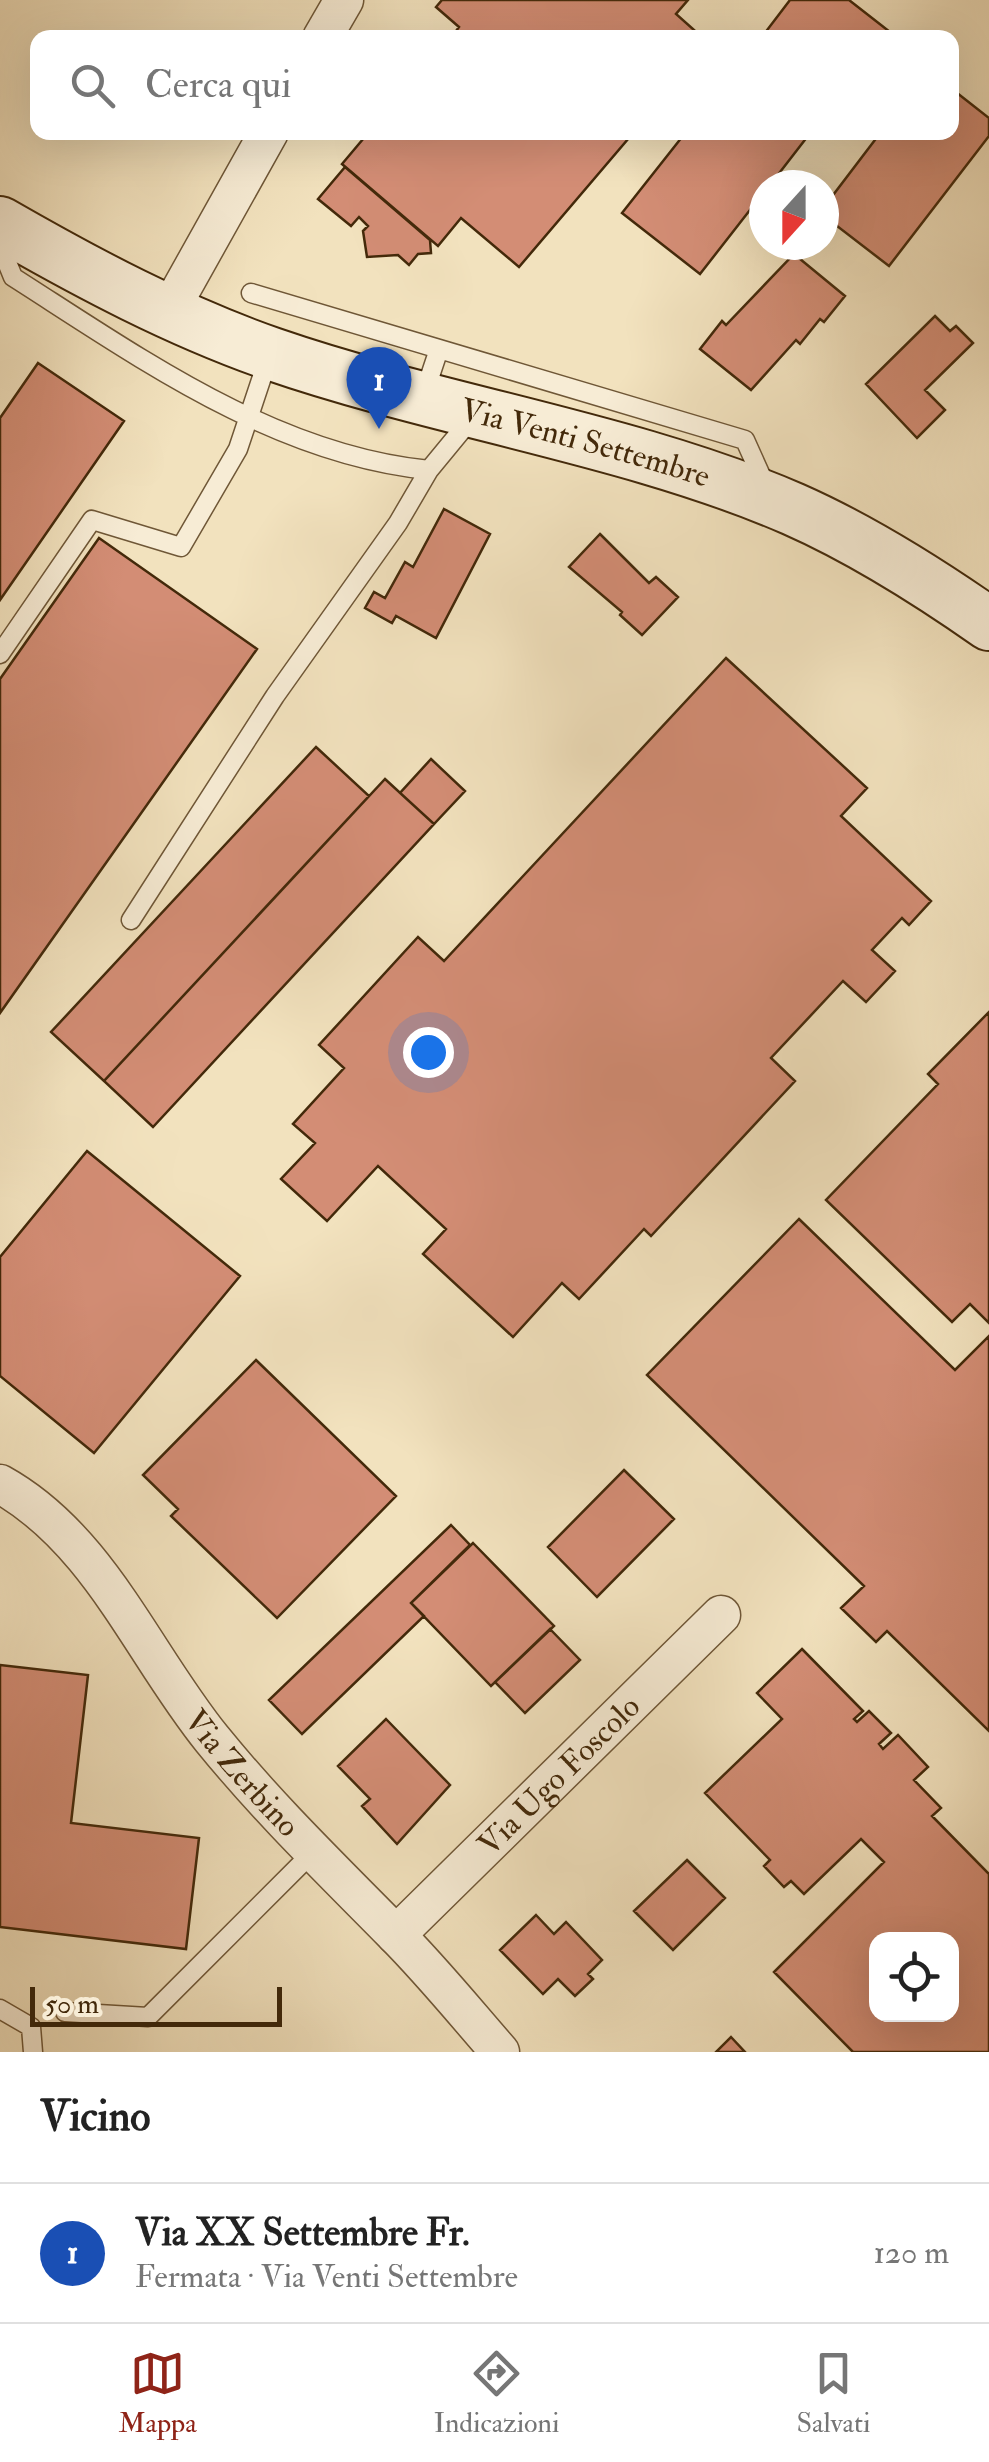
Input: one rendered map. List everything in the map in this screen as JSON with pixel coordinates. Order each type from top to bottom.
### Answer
[{"type":"street","points":[[327,30],[344,0]]},
{"type":"street","points":[[169,311],[265,140]]},
{"type":"street","name":"Via Venti Settembre","points":[[0,223],[87,273],[270,354],[474,415],[602,423],[667,465],[774,502],[949,596],[989,624]]},
{"type":"street","name":"Via Zerbino","points":[[0,1484],[30,1501],[90,1563],[210,1736],[312,1854],[396,1935],[500,2052]]},
{"type":"street","name":"Via Ugo Foscolo","points":[[396,1935],[721,1614]]},
{"type":"lane","points":[[0,245],[13,277],[246,417],[374,465],[429,470]]},
{"type":"lane","points":[[251,293],[439,349],[602,423]]},
{"type":"lane","points":[[422,400],[439,349]]},
{"type":"lane","points":[[0,654],[92,520],[181,547],[238,449],[270,354]]},
{"type":"lane","points":[[131,920],[275,696],[398,523],[429,470],[474,415]]},
{"type":"lane","points":[[65,2012],[148,2017],[312,1854]]},
{"type":"lane","points":[[0,2009],[31,2027],[33,2052]]},
{"type":"building","points":[[442,0],[688,0],[676,14],[694,30],[457,30],[459,27],[436,7]]},
{"type":"building","points":[[790,0],[849,0],[887,30],[767,30]]},
{"type":"building","points":[[959,94],[989,118],[989,136],[889,266],[839,228],[839,187],[875,140],[959,140]]},
{"type":"building","points":[[362,140],[627,140],[519,267],[461,218],[438,246],[342,164]]},
{"type":"building","points":[[680,140],[805,140],[782,170],[749,170],[749,211],[700,274],[622,213]]},
{"type":"building","points":[[345,167],[430,240],[431,253],[418,254],[409,265],[398,255],[367,257],[363,231],[368,226],[359,217],[351,226],[318,199]]},
{"type":"building","points":[[788,260],[801,260],[845,296],[800,344],[796,340],[751,390],[700,349],[722,321],[726,325]]},
{"type":"building","points":[[935,316],[950,331],[956,326],[973,343],[925,390],[945,410],[917,438],[866,384]]},
{"type":"building","points":[[38,363],[124,421],[0,600],[0,418]]},
{"type":"building","points":[[444,509],[490,534],[436,638],[396,616],[392,623],[365,608],[374,592],[385,598],[405,562],[413,567]]},
{"type":"building","points":[[600,534],[649,583],[656,577],[678,597],[642,635],[620,615],[622,612],[569,567]]},
{"type":"building","points":[[99,538],[257,649],[0,1013],[0,679]]},
{"type":"building","points":[[726,658],[867,788],[841,816],[931,901],[909,925],[902,918],[872,950],[895,971],[866,1002],[843,981],[771,1058],[795,1081],[651,1236],[644,1229],[579,1299],[562,1283],[513,1337],[423,1254],[446,1229],[378,1166],[327,1221],[281,1179],[315,1143],[293,1124],[344,1068],[319,1045],[418,937],[444,961]]},
{"type":"building","points":[[316,747],[369,796],[104,1081],[51,1032]]},
{"type":"building","points":[[431,759],[465,791],[434,824],[400,793]]},
{"type":"building","points":[[385,779],[434,824],[153,1127],[104,1081]]},
{"type":"building","points":[[989,1012],[989,1323],[970,1304],[952,1322],[826,1200],[938,1084],[928,1074]]},
{"type":"building","points":[[87,1151],[240,1276],[94,1453],[0,1376],[0,1257]]},
{"type":"building","points":[[799,1219],[955,1370],[989,1336],[989,1731],[887,1631],[876,1642],[841,1608],[864,1586],[647,1375]]},
{"type":"building","points":[[256,1360],[396,1496],[277,1618],[171,1516],[178,1509],[143,1475]]},
{"type":"building","points":[[624,1470],[674,1519],[597,1597],[548,1547]]},
{"type":"building","points":[[451,1525],[470,1545],[411,1603],[424,1616],[302,1734],[269,1700]]},
{"type":"building","points":[[473,1543],[554,1626],[491,1686],[411,1603]]},
{"type":"building","points":[[550,1629],[580,1660],[525,1713],[495,1682]]},
{"type":"building","points":[[802,1649],[863,1711],[854,1719],[857,1722],[869,1711],[891,1733],[879,1744],[883,1749],[898,1735],[928,1767],[914,1780],[941,1808],[932,1816],[989,1874],[989,2052],[853,2052],[774,1972],[884,1862],[861,1839],[804,1894],[791,1881],[784,1887],[764,1866],[770,1860],[705,1793],[782,1719],[757,1693]]},
{"type":"building","points":[[0,1665],[88,1675],[71,1823],[199,1838],[186,1949],[0,1927]]},
{"type":"building","points":[[386,1719],[450,1785],[397,1844],[362,1806],[370,1799],[338,1766]]},
{"type":"building","points":[[687,1860],[725,1898],[673,1950],[634,1911]]},
{"type":"building","points":[[536,1915],[554,1934],[566,1922],[602,1960],[588,1974],[593,1979],[575,1996],[558,1979],[543,1994],[500,1950]]},
{"type":"building","points":[[731,2037],[745,2052],[716,2052]]},
{"type":"place","name":"Via XX Settembre Fr.","points":[[379,429]]}]
